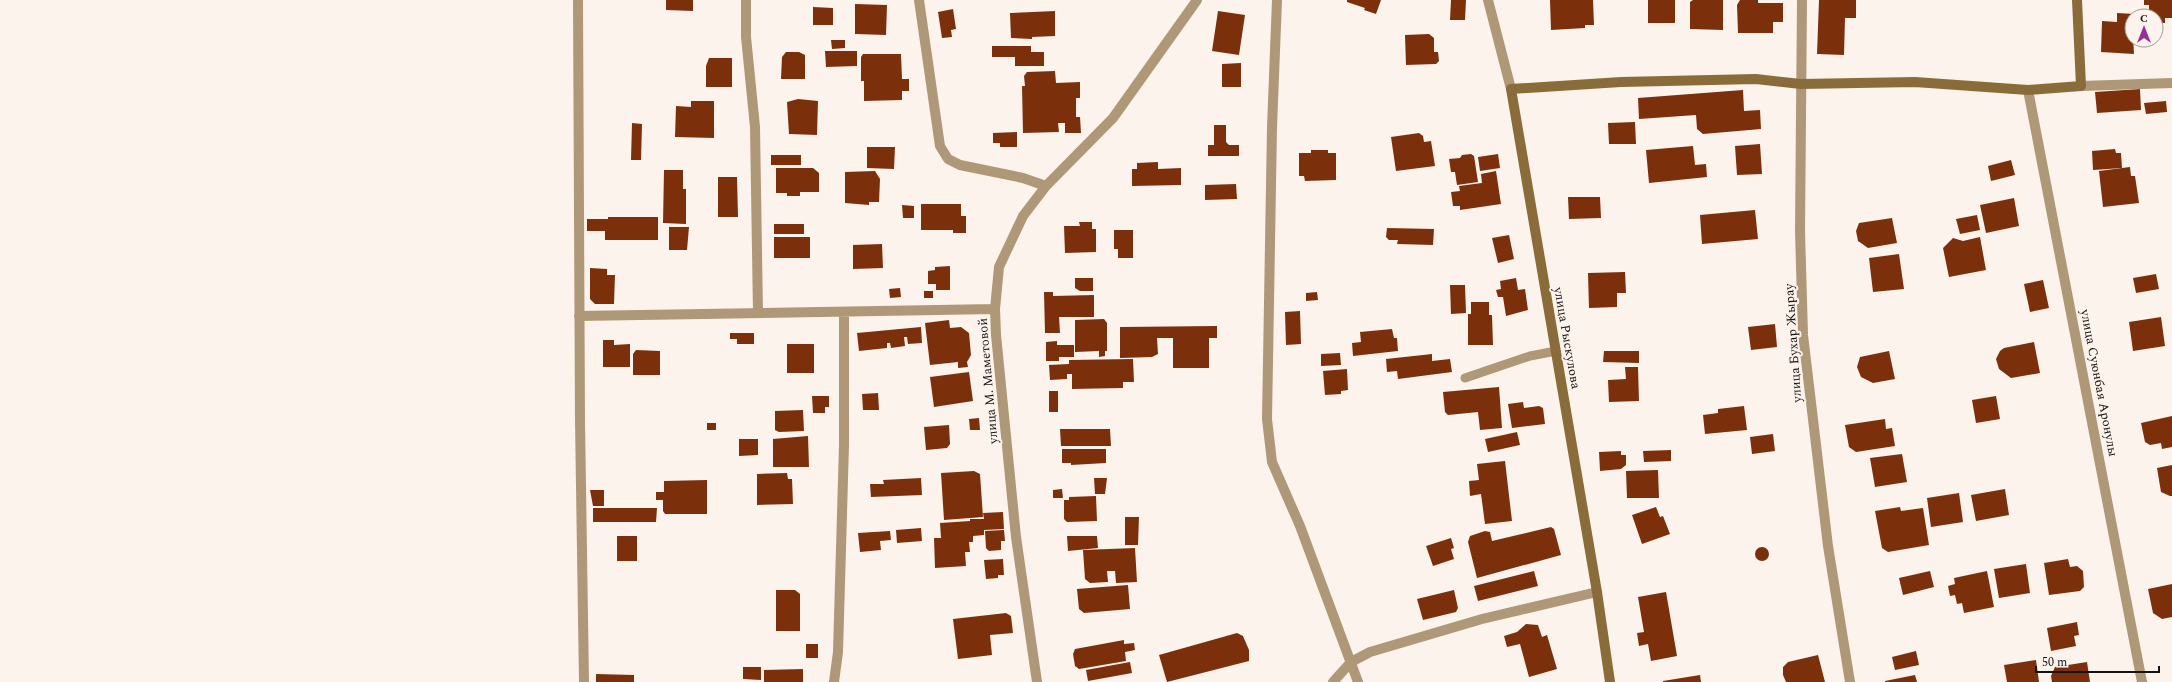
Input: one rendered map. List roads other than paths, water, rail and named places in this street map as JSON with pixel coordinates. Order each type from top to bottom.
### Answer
[{"type":"street","points":[[578,0],[579,316],[584,682]]},
{"type":"street","points":[[746,0],[746,38],[755,127],[758,313]]},
{"type":"street","points":[[920,0],[940,146],[948,159],[960,165],[1023,178],[1046,186]]},
{"type":"street","name":"улица М. Маметовой","points":[[1037,682],[1016,537],[996,335],[995,310],[1000,267],[1023,216],[1046,186],[1113,118],[1196,0]]},
{"type":"street","points":[[1277,0],[1272,127],[1267,419],[1272,462],[1300,526],[1358,682]]},
{"type":"street","name":"улица Рыскулова","points":[[1488,0],[1511,88],[1597,592],[1610,682]]},
{"type":"street","name":"улица Бухар Жырау","points":[[1802,0],[1800,231],[1803,335],[1826,531],[1850,682]]},
{"type":"street","points":[[2077,0],[2081,86]]},
{"type":"street","points":[[1511,88],[1621,82],[1756,79],[1801,84],[1915,82],[2028,90],[2081,86],[2172,83]]},
{"type":"street","name":"улица Суюнбая Аронулы","points":[[2028,90],[2142,682]]},
{"type":"street","points":[[579,316],[995,310]]},
{"type":"street","points":[[834,682],[838,652],[844,444],[844,312]]},
{"type":"street","points":[[1333,682],[1351,662],[1370,652],[1482,619],[1597,592]]},
{"type":"lane","points":[[1465,378],[1530,356],[1556,352]]}]
